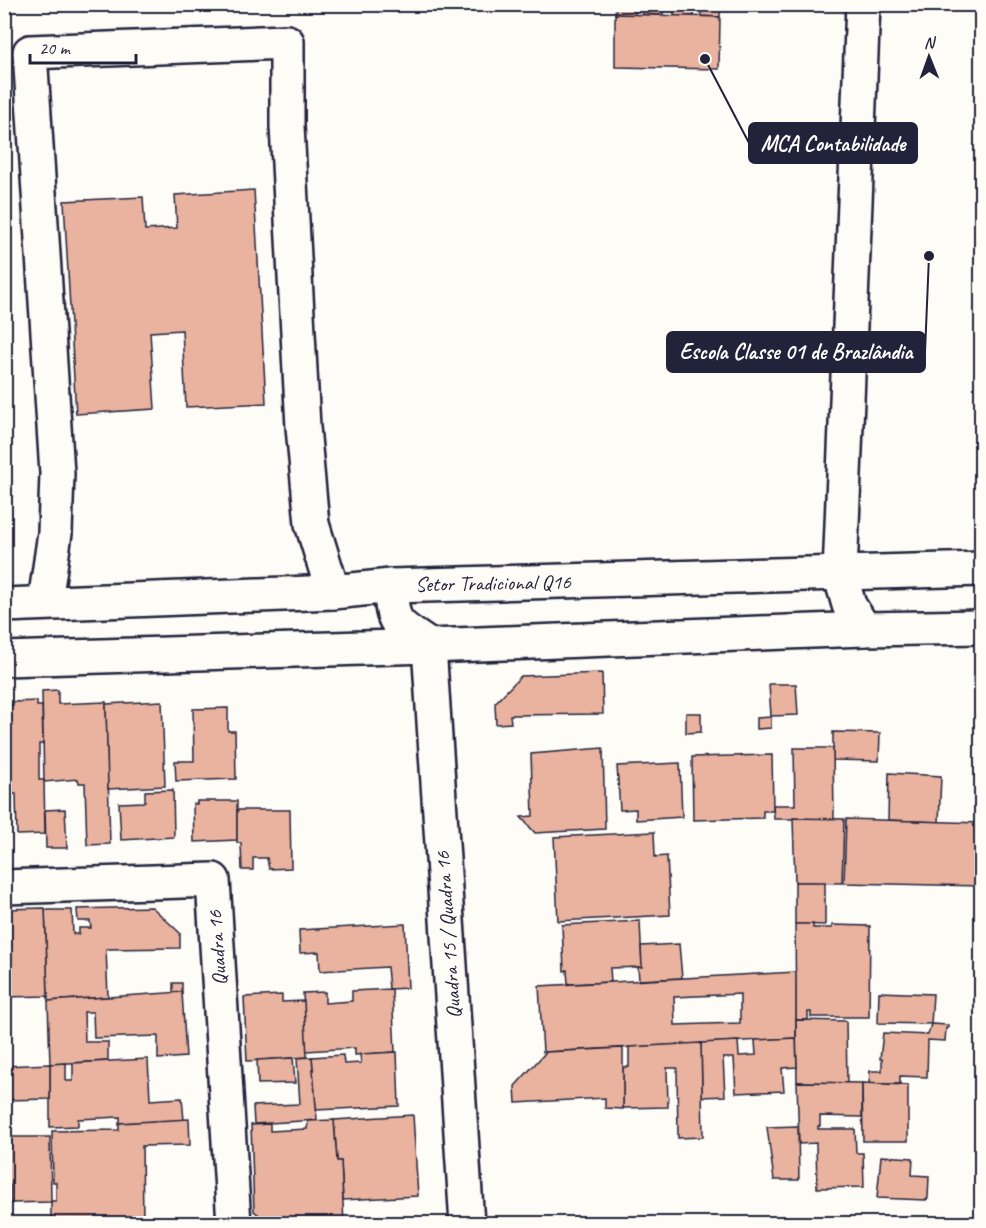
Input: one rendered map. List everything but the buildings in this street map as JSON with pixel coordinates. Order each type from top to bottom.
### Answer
[{"type":"street","points":[[863,4],[840,574],[849,605],[864,629]]},
{"type":"street","points":[[45,602],[55,533],[57,473],[30,52],[287,42],[287,126],[303,428],[312,524],[333,592]]},
{"type":"street","name":"Setor Tradicional Q16","points":[[4,604],[333,592],[391,586],[981,569]]},
{"type":"street","points":[[391,586],[391,606],[395,621],[429,646]]},
{"type":"street","points":[[4,658],[981,627]]},
{"type":"street","name":"Quadra 15 / Quadra 16","points":[[429,646],[466,1224]]},
{"type":"street","name":"Quadra 16","points":[[4,887],[213,880],[234,1224]]},
{"type":"place","name":"MCA Contabilidade","points":[[705,59]]},
{"type":"place","name":"Escola Classe 01 de Brazlândia","points":[[929,256]]}]
